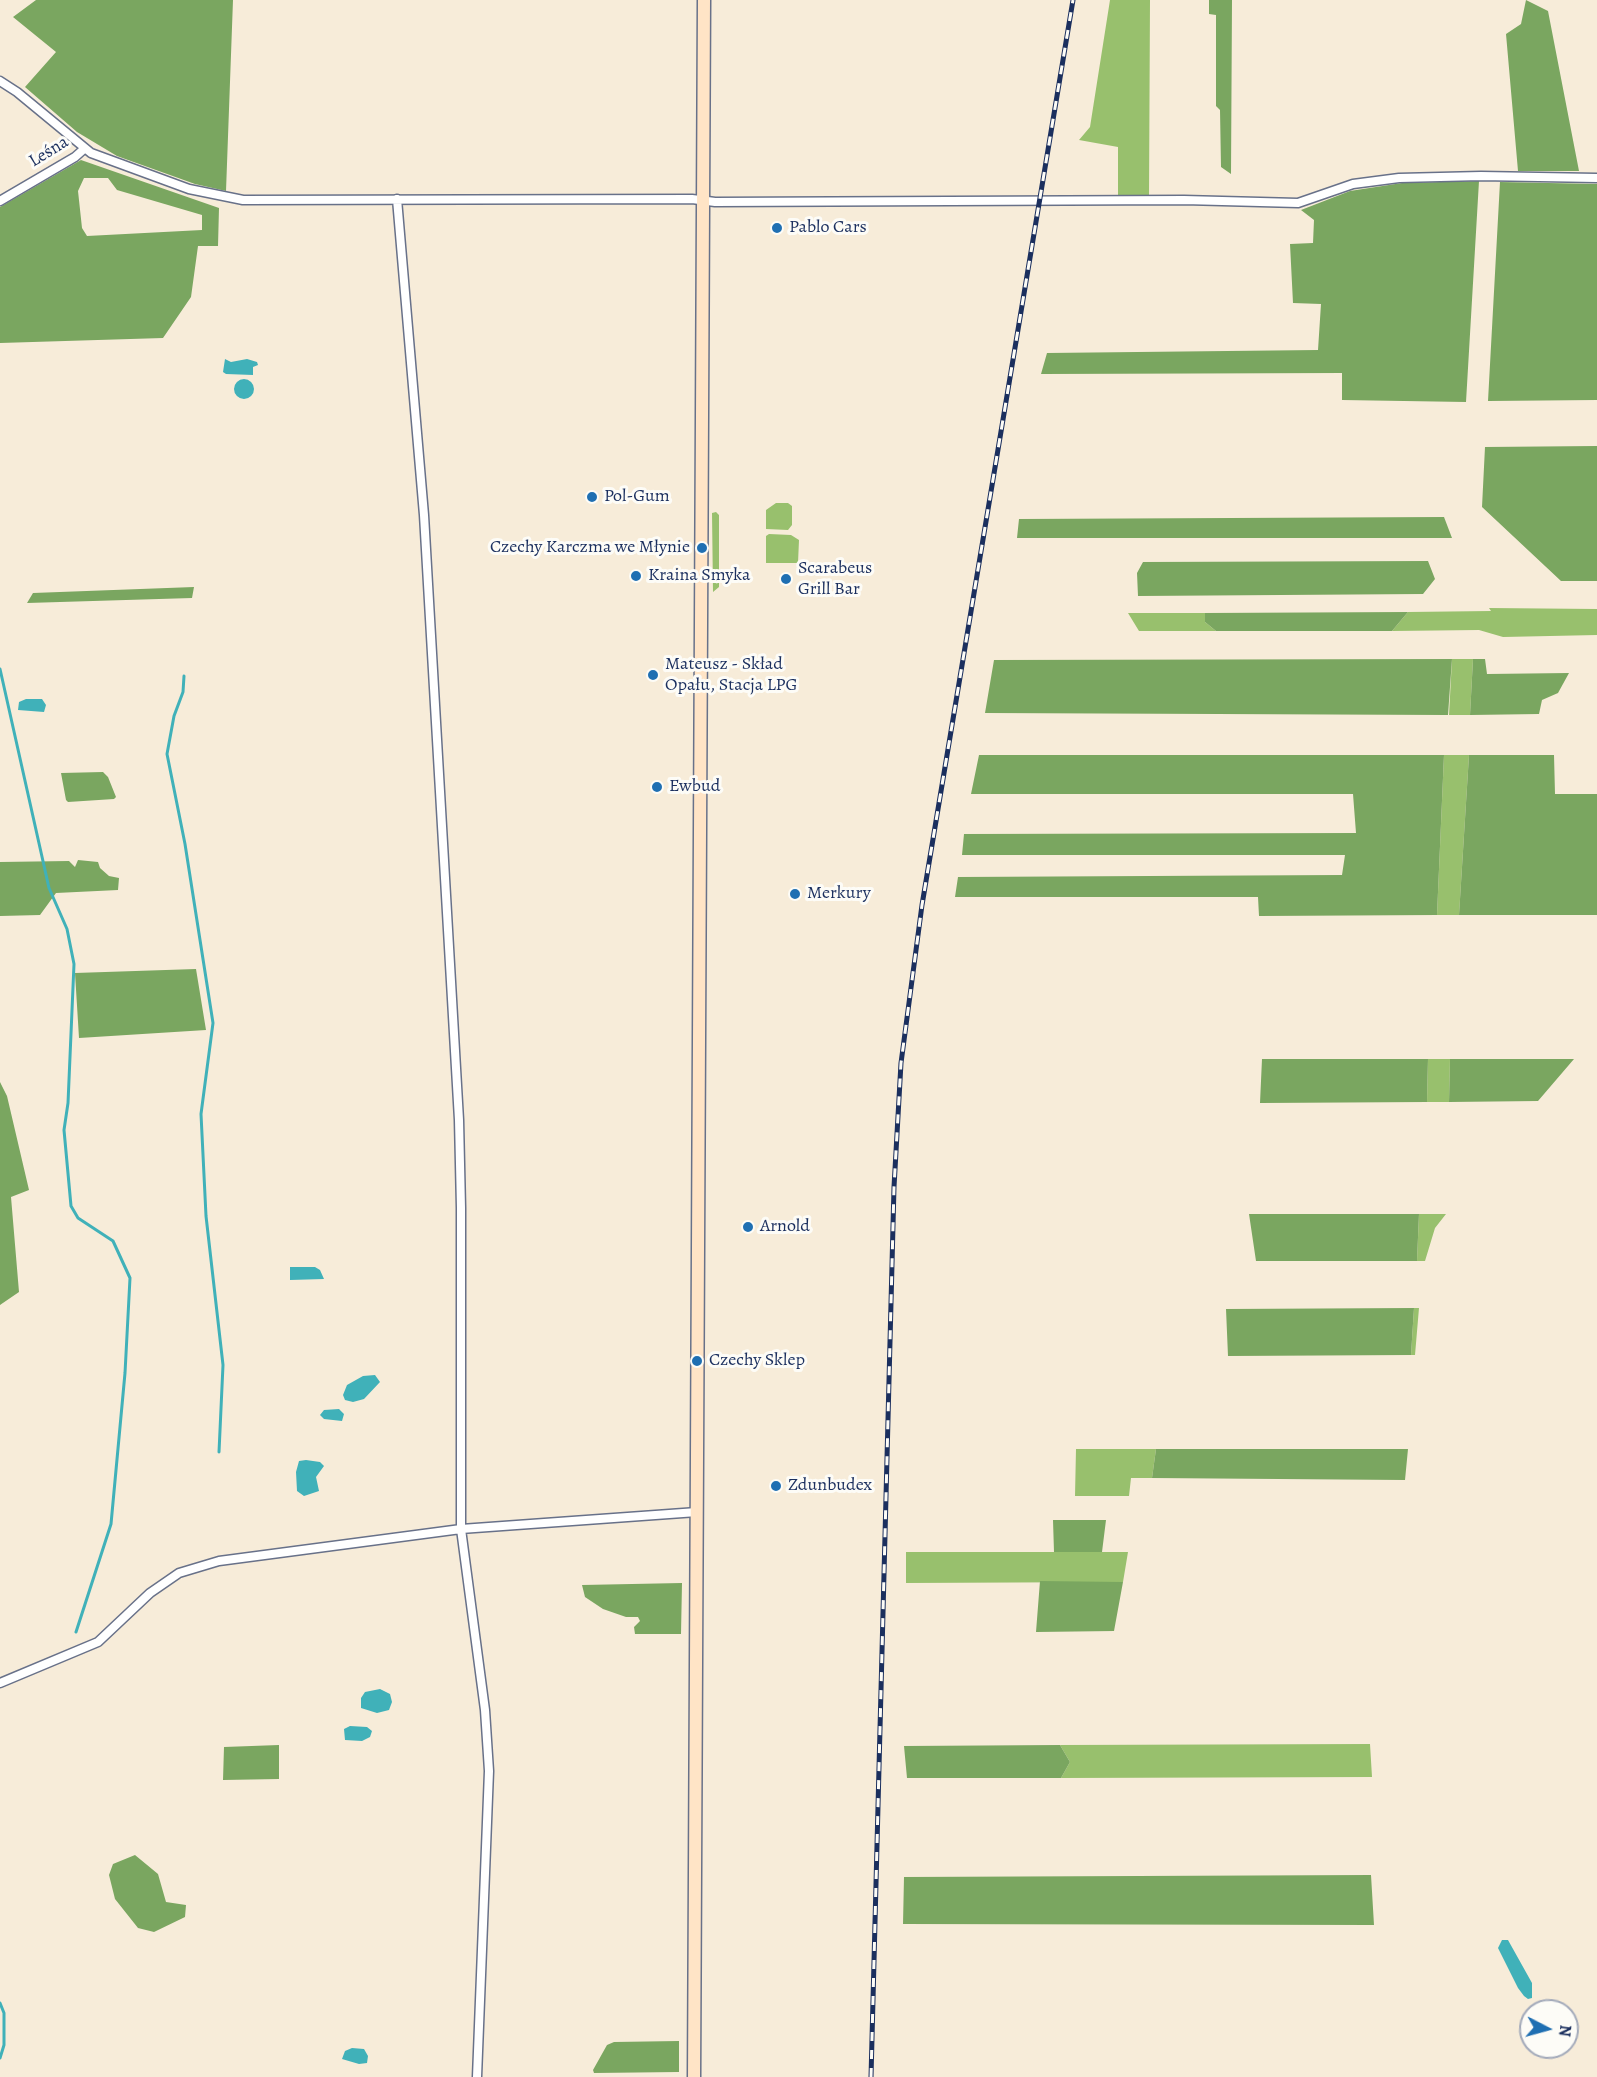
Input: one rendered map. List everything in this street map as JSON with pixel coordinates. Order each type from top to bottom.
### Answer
[{"type":"main road","points":[[694,2077],[704,0]]},
{"type":"street","points":[[0,81],[17,92],[84,149],[128,168],[218,197],[243,200],[1298,203],[1353,184],[1399,178],[1481,176],[1597,178]]},
{"type":"street","name":"Leśna","points":[[0,201],[75,158],[84,149]]},
{"type":"street","points":[[397,199],[424,515],[459,1120],[461,1529],[485,1710],[489,1771],[477,2077]]},
{"type":"street","points":[[0,1683],[98,1642],[150,1593],[179,1573],[219,1561],[461,1529],[696,1512]]},
{"type":"green space","points":[[36,0],[233,0],[226,191],[195,184],[117,156],[77,132],[25,87],[56,52],[13,17]]},
{"type":"green space","points":[[1110,0],[1150,0],[1149,197],[1118,197],[1118,147],[1079,140],[1090,127]]},
{"type":"green space","points":[[1209,0],[1232,0],[1231,174],[1221,167],[1220,110],[1216,106],[1216,15],[1209,14]]},
{"type":"green space","points":[[1526,0],[1548,11],[1579,171],[1518,171],[1506,34],[1521,24]]},
{"type":"green space","points":[[81,160],[219,208],[218,246],[198,246],[191,297],[163,338],[0,343],[0,207]],"holes":[[[84,178],[108,178],[117,190],[202,215],[202,230],[87,236],[82,228],[78,191]]]},
{"type":"green space","points":[[1479,181],[1466,402],[1342,400],[1342,373],[1041,374],[1047,353],[1318,350],[1321,304],[1293,303],[1290,244],[1313,243],[1314,220],[1301,210],[1350,191],[1402,183]]},
{"type":"green space","points":[[1500,182],[1597,184],[1597,400],[1488,401]]},
{"type":"green space","points":[[1597,446],[1597,581],[1561,581],[1482,507],[1485,447]]},
{"type":"green space","points":[[776,503],[788,503],[792,506],[792,525],[788,530],[766,529],[766,510]]},
{"type":"green space","points":[[716,512],[719,515],[719,587],[713,592],[712,513]]},
{"type":"green space","points":[[1444,517],[1452,538],[1017,538],[1019,519]]},
{"type":"green space","points":[[769,534],[791,535],[799,540],[798,563],[766,563],[766,536]]},
{"type":"green space","points":[[1428,561],[1435,579],[1423,594],[1138,596],[1137,573],[1143,562]]},
{"type":"green space","points":[[194,587],[192,598],[27,603],[33,593]]},
{"type":"green space","points":[[1489,608],[1597,609],[1597,635],[1503,637],[1479,630],[1392,631],[1408,612],[1491,611]]},
{"type":"green space","points":[[1408,612],[1392,631],[1216,631],[1205,622],[1205,613]]},
{"type":"green space","points":[[1128,613],[1205,613],[1205,622],[1216,631],[1139,631]]},
{"type":"green space","points":[[1452,659],[1473,659],[1470,715],[1449,715]]},
{"type":"green space","points":[[1452,659],[1448,715],[985,713],[994,660]]},
{"type":"green space","points":[[1473,659],[1485,659],[1487,674],[1569,673],[1558,693],[1542,700],[1539,714],[1470,715]]},
{"type":"green space","points":[[979,755],[1444,755],[1437,915],[1259,916],[1258,897],[955,897],[958,877],[1342,875],[1345,855],[962,855],[964,834],[1356,833],[1353,794],[971,794]]},
{"type":"green space","points":[[1444,755],[1469,755],[1459,915],[1437,915]]},
{"type":"green space","points":[[1469,755],[1554,755],[1555,794],[1597,794],[1597,915],[1459,915]]},
{"type":"green space","points":[[103,772],[108,777],[116,797],[114,799],[68,802],[66,800],[61,773]]},
{"type":"green space","points":[[78,860],[98,862],[100,868],[109,876],[119,878],[118,890],[56,893],[40,915],[0,916],[0,862],[69,861],[75,867]]},
{"type":"green space","points":[[196,969],[206,1030],[79,1038],[75,973]]},
{"type":"green space","points":[[1262,1059],[1428,1059],[1427,1102],[1260,1103]]},
{"type":"green space","points":[[1428,1059],[1450,1059],[1449,1102],[1427,1102]]},
{"type":"green space","points":[[1450,1059],[1574,1059],[1538,1101],[1449,1102]]},
{"type":"green space","points":[[0,1082],[7,1096],[29,1190],[11,1197],[19,1292],[0,1305]]},
{"type":"green space","points":[[1249,1214],[1419,1214],[1417,1261],[1256,1261]]},
{"type":"green space","points":[[1419,1214],[1446,1214],[1435,1228],[1425,1261],[1417,1261]]},
{"type":"green space","points":[[1414,1308],[1419,1308],[1415,1355],[1411,1355]]},
{"type":"green space","points":[[1414,1308],[1411,1355],[1228,1356],[1226,1309]]},
{"type":"green space","points":[[1076,1449],[1156,1449],[1152,1478],[1131,1478],[1129,1496],[1075,1496]]},
{"type":"green space","points":[[1156,1449],[1408,1449],[1405,1480],[1152,1478]]},
{"type":"green space","points":[[1053,1520],[1106,1520],[1102,1552],[1054,1552]]},
{"type":"green space","points":[[906,1552],[1128,1552],[1123,1582],[906,1583]]},
{"type":"green space","points":[[1040,1581],[1123,1582],[1114,1631],[1036,1632]]},
{"type":"green space","points":[[682,1583],[681,1634],[635,1634],[634,1627],[640,1621],[638,1617],[626,1617],[603,1609],[585,1597],[582,1585]]},
{"type":"green space","points":[[1370,1744],[1372,1777],[1061,1778],[1070,1762],[1060,1745]]},
{"type":"green space","points":[[279,1745],[279,1779],[223,1780],[224,1747]]},
{"type":"green space","points":[[1060,1745],[1070,1762],[1061,1778],[907,1778],[904,1746]]},
{"type":"green space","points":[[135,1855],[158,1874],[166,1902],[186,1905],[185,1917],[154,1932],[138,1928],[115,1899],[109,1875],[113,1864]]},
{"type":"green space","points":[[1371,1875],[1374,1925],[903,1924],[904,1877]]},
{"type":"green space","points":[[679,2041],[679,2072],[594,2073],[593,2070],[607,2045],[614,2042]]},
{"type":"water","points":[[225,359],[231,362],[247,359],[257,362],[258,365],[253,367],[253,375],[226,374],[223,372]]},
{"type":"water","points":[[244,379],[251,382],[254,389],[251,396],[244,399],[237,396],[234,389],[237,382]]},
{"type":"water","points":[[26,699],[42,699],[46,705],[44,712],[18,710],[19,702]]},
{"type":"water","points":[[290,1267],[315,1267],[320,1270],[324,1279],[290,1280]]},
{"type":"water","points":[[375,1375],[380,1382],[364,1399],[353,1402],[345,1400],[343,1395],[347,1385],[363,1376]]},
{"type":"water","points":[[339,1409],[344,1414],[342,1421],[324,1419],[320,1415],[324,1410]]},
{"type":"water","points":[[299,1461],[320,1462],[324,1466],[316,1477],[319,1491],[304,1496],[297,1491],[296,1472]]},
{"type":"water","points":[[380,1689],[390,1694],[392,1702],[389,1710],[377,1713],[361,1708],[361,1698],[365,1692]]},
{"type":"water","points":[[350,1726],[367,1727],[372,1731],[370,1737],[362,1741],[345,1740],[344,1729]]},
{"type":"water","points":[[1502,1940],[1508,1940],[1532,1983],[1532,1998],[1528,1999],[1518,1988],[1498,1948]]},
{"type":"water","points":[[352,2048],[364,2049],[368,2056],[367,2063],[359,2064],[342,2059],[345,2051]]},
{"type":"waterway","points":[[0,669],[49,888],[67,929],[74,964],[68,1103],[64,1130],[71,1206],[78,1218],[113,1241],[130,1278],[125,1373],[111,1524],[76,1632]]},
{"type":"waterway","points":[[184,676],[183,692],[174,716],[167,754],[185,844],[213,1023],[201,1114],[206,1216],[223,1365],[219,1452]]},
{"type":"waterway","points":[[0,2003],[4,2013],[4,2045],[0,2058]]},
{"type":"railway","points":[[871,2077],[894,1187],[901,1063],[922,905],[1073,0]]},
{"type":"place","name":"Pablo Cars","points":[[777,228]]},
{"type":"place","name":"Pol-Gum","points":[[592,497]]},
{"type":"place","name":"Czechy Karczma we Młynie","points":[[702,548]]},
{"type":"place","name":"Kraina Smyka","points":[[636,576]]},
{"type":"place","name":"Scarabeus Grill Bar","points":[[786,579]]},
{"type":"place","name":"Mateusz - Skład Opału, Stacja LPG","points":[[653,675]]},
{"type":"place","name":"Ewbud","points":[[657,787]]},
{"type":"place","name":"Merkury","points":[[795,894]]},
{"type":"place","name":"Arnold","points":[[748,1227]]},
{"type":"place","name":"Czechy Sklep","points":[[697,1361]]},
{"type":"place","name":"Zdunbudex","points":[[776,1486]]}]
